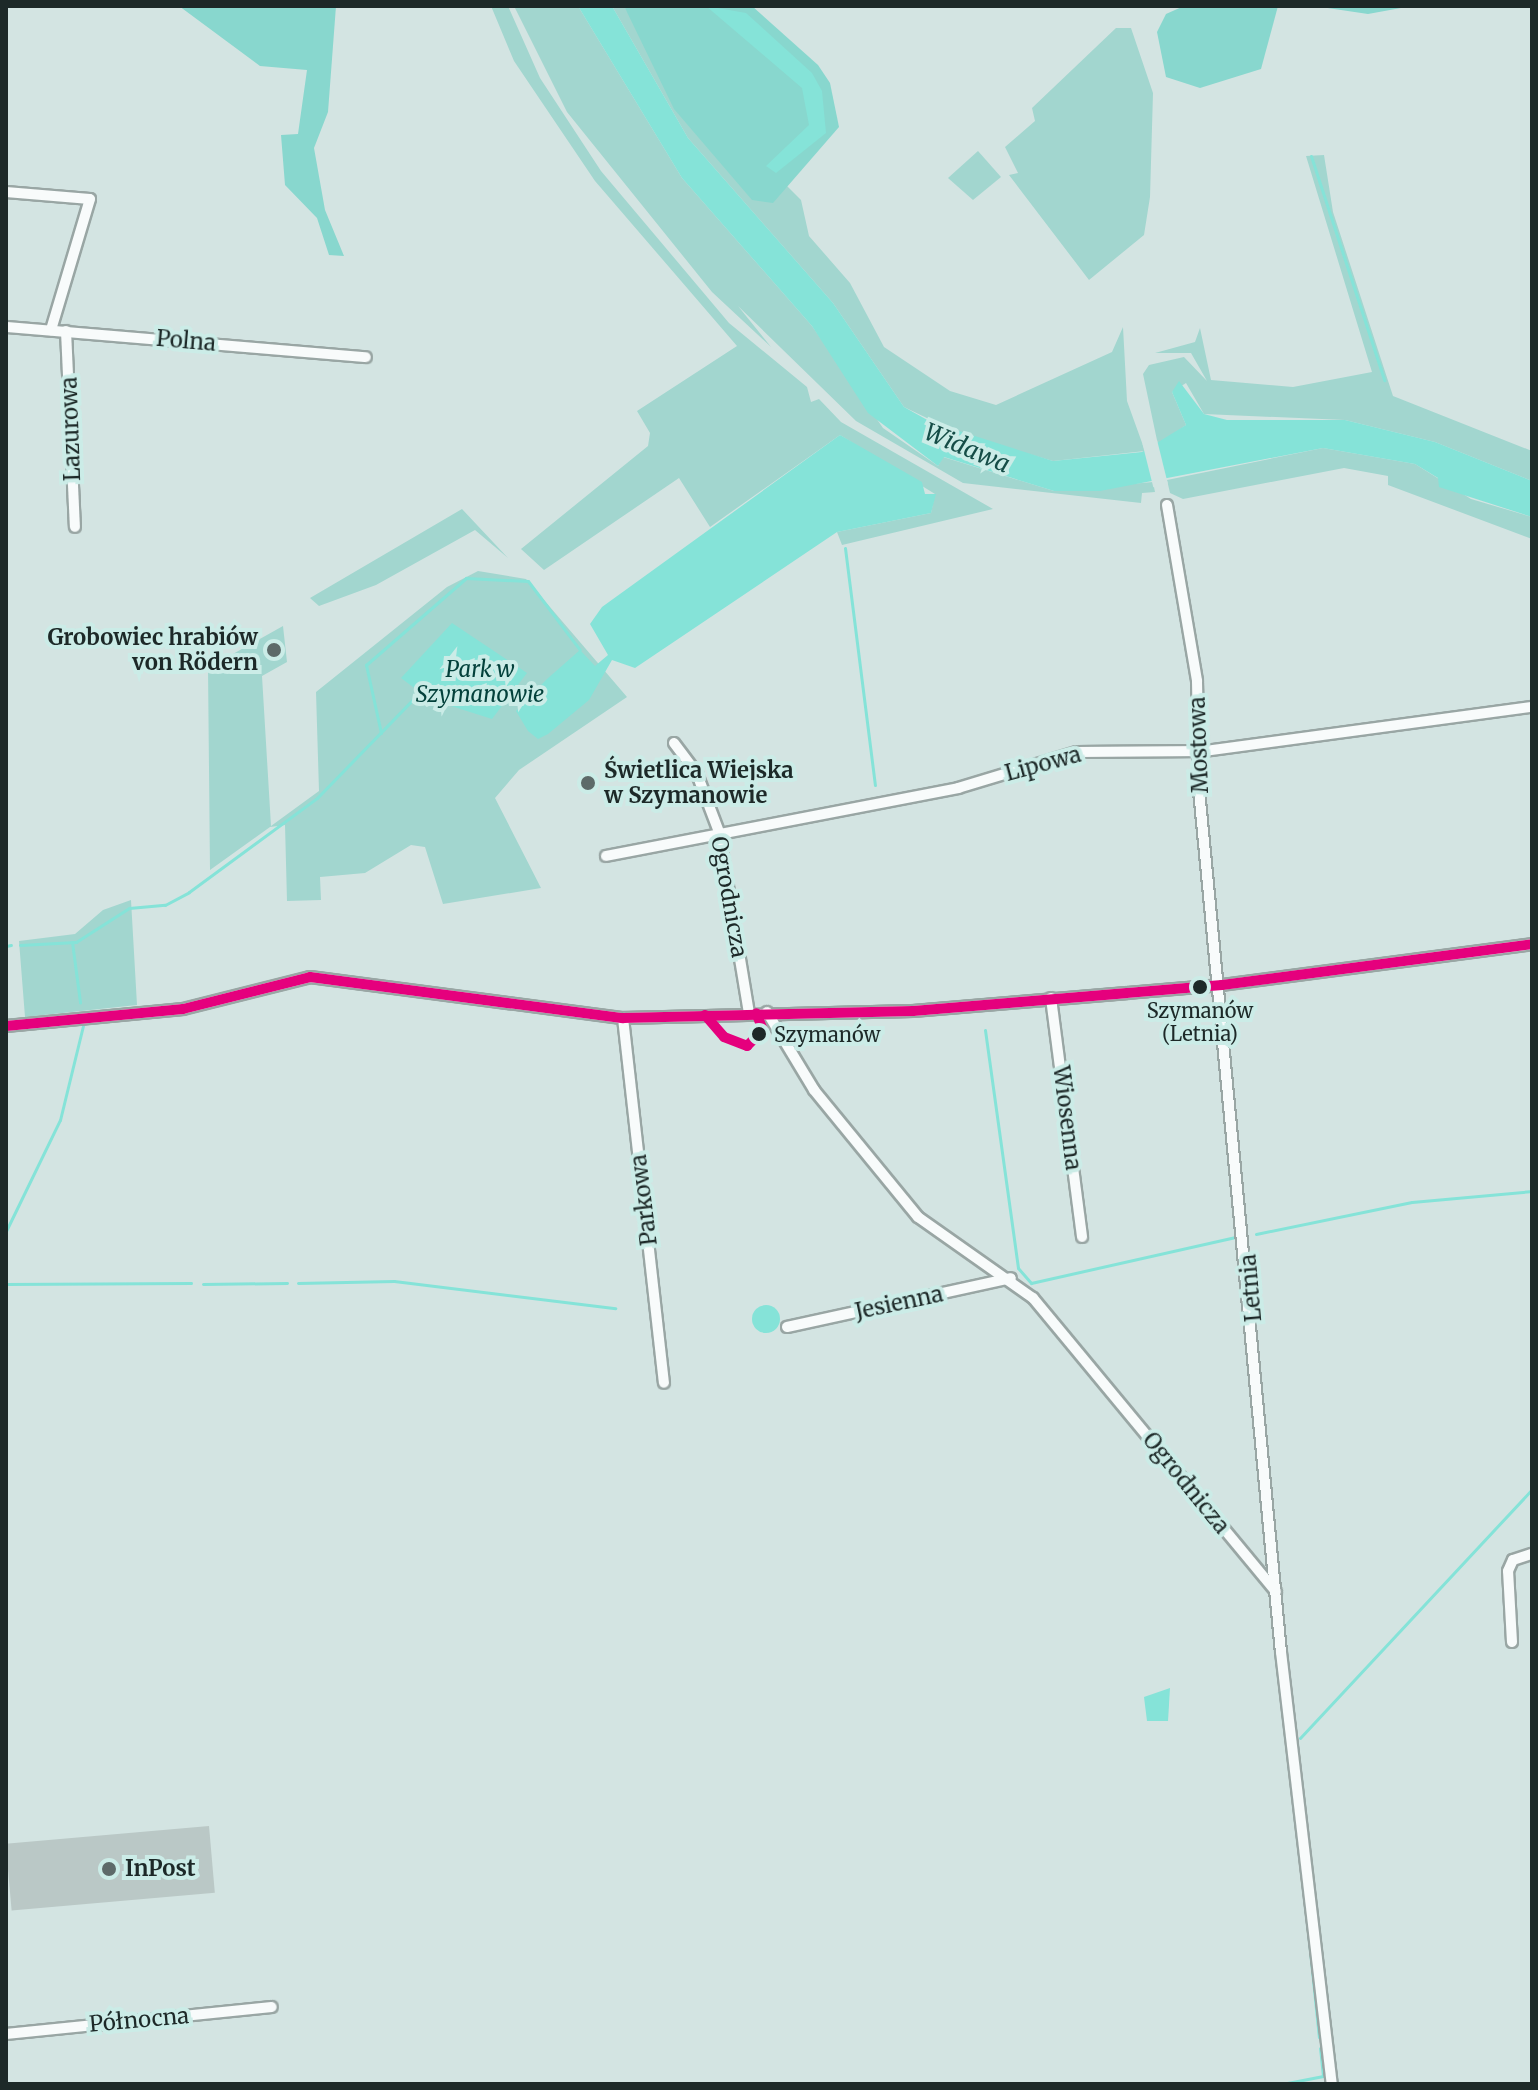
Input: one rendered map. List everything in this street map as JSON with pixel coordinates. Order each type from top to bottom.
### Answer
[{"type":"street","points":[[6,192],[90,199],[51,330]]},
{"type":"street","name":"Polna","points":[[6,327],[366,357]]},
{"type":"street","name":"Lazurowa","points":[[66,331],[75,527]]},
{"type":"street","name":"Mostowa","points":[[1167,505],[1197,681],[1197,750],[1222,985]]},
{"type":"street","name":"Lipowa","points":[[606,856],[958,788],[1077,752],[1197,750],[1532,707]]},
{"type":"street","name":"Ogrodnicza","points":[[674,743],[697,774],[719,832],[757,1013],[814,1090],[918,1217],[1011,1278],[1276,1592]]},
{"type":"street","points":[[6,1026],[183,1009],[310,977],[623,1018],[1051,998],[1222,985],[1532,944]]},
{"type":"street","name":"Letnia","points":[[1222,985],[1276,1592]]},
{"type":"street","name":"Wiosenna","points":[[1051,998],[1082,1237]]},
{"type":"street","name":"Parkowa","points":[[623,1018],[664,1383]]},
{"type":"street","name":"Jesienna","points":[[787,1327],[1011,1278]]},
{"type":"street","points":[[1512,1642],[1508,1571],[1513,1560],[1532,1554]]},
{"type":"street","points":[[1276,1592],[1332,2084]]},
{"type":"street","name":"Północna","points":[[6,2034],[272,2007]]},
{"type":"green space","points":[[491,6],[508,6],[540,78],[601,171],[729,323],[807,387],[811,402],[819,399],[841,422],[993,509],[842,545],[837,532],[931,513],[935,494],[840,435],[710,527],[679,478],[544,570],[521,549],[648,446],[650,433],[637,411],[737,346],[595,181],[514,61]]},
{"type":"green space","points":[[514,6],[578,6],[682,178],[812,326],[883,428],[938,466],[943,457],[1054,491],[1153,482],[1155,492],[1142,493],[1141,503],[963,483],[856,421],[738,306],[771,347],[712,292],[567,112]]},
{"type":"green space","points":[[612,6],[624,6],[648,47],[801,200],[809,236],[850,283],[884,347],[950,391],[996,405],[1112,352],[1123,327],[1127,401],[1145,451],[1053,461],[960,434],[904,407],[833,303],[688,138]]},
{"type":"green space","points":[[1116,28],[1131,28],[1153,93],[1150,197],[1144,235],[1089,280],[1009,175],[1018,173],[1005,147],[1035,121],[1032,108]]},
{"type":"green space","points":[[978,151],[1001,177],[973,200],[948,178]]},
{"type":"green space","points":[[1324,155],[1333,212],[1393,396],[1532,451],[1532,481],[1435,442],[1345,420],[1204,414],[1186,383],[1172,392],[1186,425],[1158,445],[1143,374],[1149,365],[1184,357],[1207,381],[1191,353],[1155,353],[1195,342],[1200,328],[1211,380],[1293,387],[1372,372],[1306,156]]},
{"type":"green space","points":[[1323,448],[1415,464],[1471,499],[1532,517],[1532,539],[1388,485],[1388,476],[1344,468],[1183,499],[1170,493],[1167,480]]},
{"type":"green space","points":[[462,509],[508,558],[475,530],[376,585],[319,606],[310,598]]},
{"type":"green space","name":"Park w Szymanowie","points":[[478,571],[526,579],[627,697],[519,770],[495,798],[541,888],[443,904],[425,847],[411,845],[365,873],[320,877],[321,900],[287,901],[285,825],[270,827],[210,870],[208,668],[283,626],[287,662],[262,676],[271,826],[319,791],[316,692],[447,587]]},
{"type":"green space","points":[[131,900],[137,1005],[25,1017],[19,941],[75,934],[103,910]]},
{"type":"shaded area","points":[[179,6],[336,6],[328,112],[314,148],[325,210],[344,256],[329,255],[317,218],[285,185],[281,135],[298,134],[307,70],[260,66]]},
{"type":"shaded area","points":[[624,6],[752,6],[818,65],[830,83],[839,127],[773,203],[752,200],[674,109]]},
{"type":"shaded area","points":[[1184,6],[1278,6],[1261,69],[1200,88],[1166,77],[1157,32],[1166,14]]},
{"type":"shaded area","points":[[1314,6],[1412,6],[1368,14]]},
{"type":"water","name":"Widawa","points":[[578,6],[612,6],[688,138],[833,303],[904,407],[931,422],[1053,461],[1142,452],[1186,425],[1172,392],[1179,381],[1204,414],[1227,420],[1345,420],[1435,442],[1532,481],[1532,517],[1439,487],[1438,478],[1415,464],[1323,448],[1100,491],[1054,491],[944,457],[938,466],[868,413],[812,326],[682,178]]},
{"type":"water","points":[[706,6],[746,13],[812,73],[822,91],[826,133],[776,173],[766,166],[809,125],[802,88]]},
{"type":"water","points":[[840,435],[922,482],[925,494],[936,494],[931,513],[837,532],[635,668],[612,660],[589,700],[548,734],[538,739],[528,731],[516,711],[547,679],[580,650],[595,666],[608,655],[590,624],[602,607]]},
{"type":"water","points":[[452,623],[527,673],[492,719],[429,699],[401,678]]},
{"type":"water","points":[[766,1305],[776,1309],[780,1319],[776,1329],[766,1333],[756,1329],[752,1319],[756,1309]]},
{"type":"water","points":[[1170,1688],[1168,1721],[1147,1721],[1144,1697]]},
{"type":"pier","points":[[1157,440],[1168,484],[1153,487],[1142,444]]},
{"type":"building","name":"InPost","points":[[209,1826],[215,1893],[12,1911],[6,1844]]},
{"type":"waterway","points":[[1311,156],[1384,380]]},
{"type":"waterway","points":[[845,548],[875,785]]},
{"type":"waterway","points":[[381,733],[366,665],[466,578],[528,581],[580,650]]},
{"type":"waterway","points":[[20,945],[76,942],[129,908],[165,905],[189,892],[317,798],[419,693]]},
{"type":"waterway","points":[[72,942],[80,1002]]},
{"type":"waterway","points":[[6,946],[11,945]]},
{"type":"waterway","points":[[6,1231],[60,1120],[83,1026]]},
{"type":"waterway","points":[[985,1030],[1018,1268],[1031,1283],[1239,1236]]},
{"type":"waterway","points":[[1256,1234],[1412,1202],[1532,1191]]},
{"type":"waterway","points":[[298,1283],[394,1281],[615,1308]]},
{"type":"waterway","points":[[6,1284],[191,1283]]},
{"type":"waterway","points":[[203,1284],[287,1283]]},
{"type":"waterway","points":[[1300,1738],[1532,1489]]},
{"type":"waterway","points":[[1303,1883],[1319,2037]]},
{"type":"waterway","points":[[1282,2084],[1323,2076],[1320,2048]]},
{"type":"transit line","points":[[6,1026],[183,1009],[310,977],[623,1018],[913,1011],[1222,985],[1532,944]]},
{"type":"transit line","points":[[705,1015],[724,1037],[747,1046],[763,1030],[756,1013]]},
{"type":"place","name":"Grobowiec hrabiów von Rödern","points":[[274,650]]},
{"type":"place","name":"Świetlica Wiejska w Szymanowie","points":[[588,783]]},
{"type":"place","name":"Szymanów (Letnia)","points":[[1200,987]]},
{"type":"place","name":"Szymanów","points":[[759,1034]]},
{"type":"place","name":"InPost","points":[[109,1869]]}]
